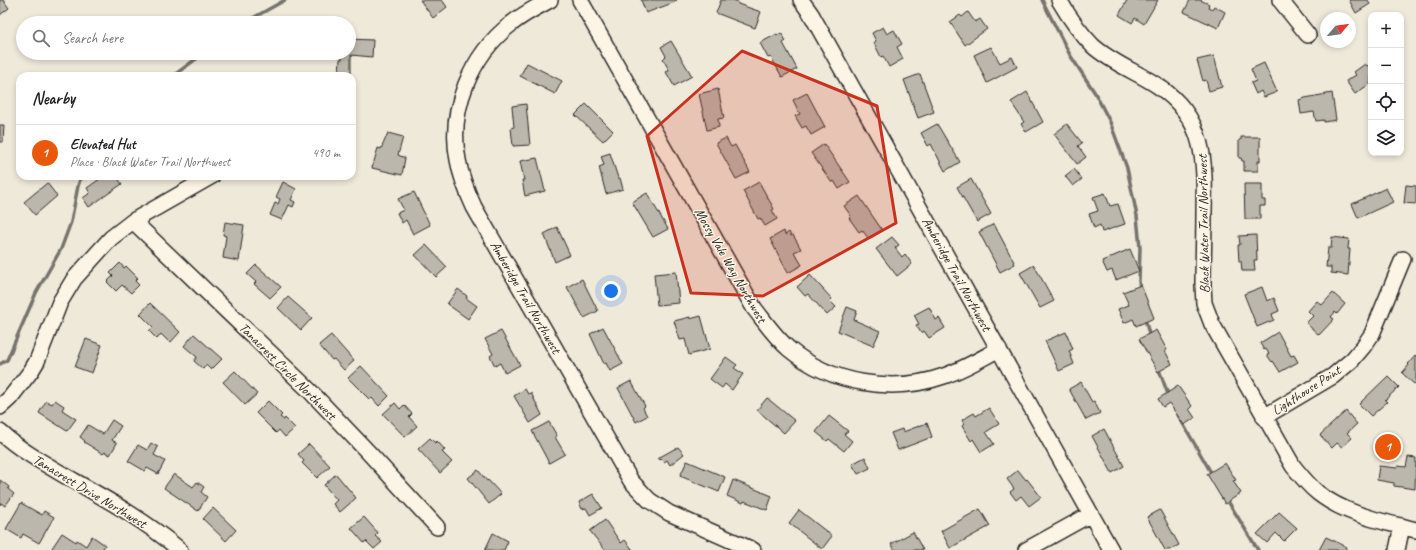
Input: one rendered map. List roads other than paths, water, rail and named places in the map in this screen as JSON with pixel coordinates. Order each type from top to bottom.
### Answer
[{"type":"street","name":"Amberidge Trail Northwest","points":[[550,0],[524,14],[510,24],[488,45],[472,70],[461,98],[456,127],[458,160],[466,189],[478,214],[631,482],[649,500],[668,513],[753,550]]},
{"type":"street","name":"Mossy Vale Way Northwest","points":[[580,0],[754,308],[771,331],[789,349],[813,366],[832,375],[861,382],[891,385],[918,383],[944,376],[966,367],[999,349]]},
{"type":"street","name":"Amberidge Trail Northwest","points":[[800,0],[811,14],[1111,550]]},
{"type":"street","name":"Black Water Trail Northwest","points":[[1059,0],[1075,26],[1094,46],[1109,58],[1158,86],[1177,102],[1194,126],[1203,154],[1205,177],[1204,303],[1212,324],[1293,466],[1304,480],[1318,493],[1336,504],[1352,512],[1409,528]]},
{"type":"street","points":[[1280,0],[1308,35]]},
{"type":"street","points":[[0,407],[10,398],[37,361],[60,302],[74,279],[110,238],[133,221],[205,180]]},
{"type":"street","name":"Tanacrest Circle Northwest","points":[[133,221],[310,391],[370,453],[438,528]]},
{"type":"street","name":"Lighthouse Point","points":[[1264,417],[1333,376],[1352,360],[1372,334],[1403,258]]},
{"type":"street","name":"Tanacrest Drive Northwest","points":[[0,432],[28,454],[130,513],[156,530],[180,550]]},
{"type":"street","points":[[1026,550],[1091,514]]},
{"type":"street","points":[[1397,550],[1409,528]]},
{"type":"waterway","points":[[256,16],[285,0]]},
{"type":"waterway","points":[[1042,0],[1070,55],[1095,93],[1110,122],[1127,168],[1137,216],[1140,248],[1140,289]]},
{"type":"waterway","points":[[178,72],[195,60]]},
{"type":"waterway","points":[[0,364],[7,360],[36,293],[61,249],[71,222],[80,180]]},
{"type":"waterway","points":[[1145,319],[1150,338]]},
{"type":"waterway","points":[[1158,367],[1169,397]]},
{"type":"waterway","points":[[1178,415],[1213,476]]},
{"type":"waterway","points":[[1226,498],[1258,550]]},
{"type":"place","name":"Elevated Hut","points":[[1388,447]]}]
